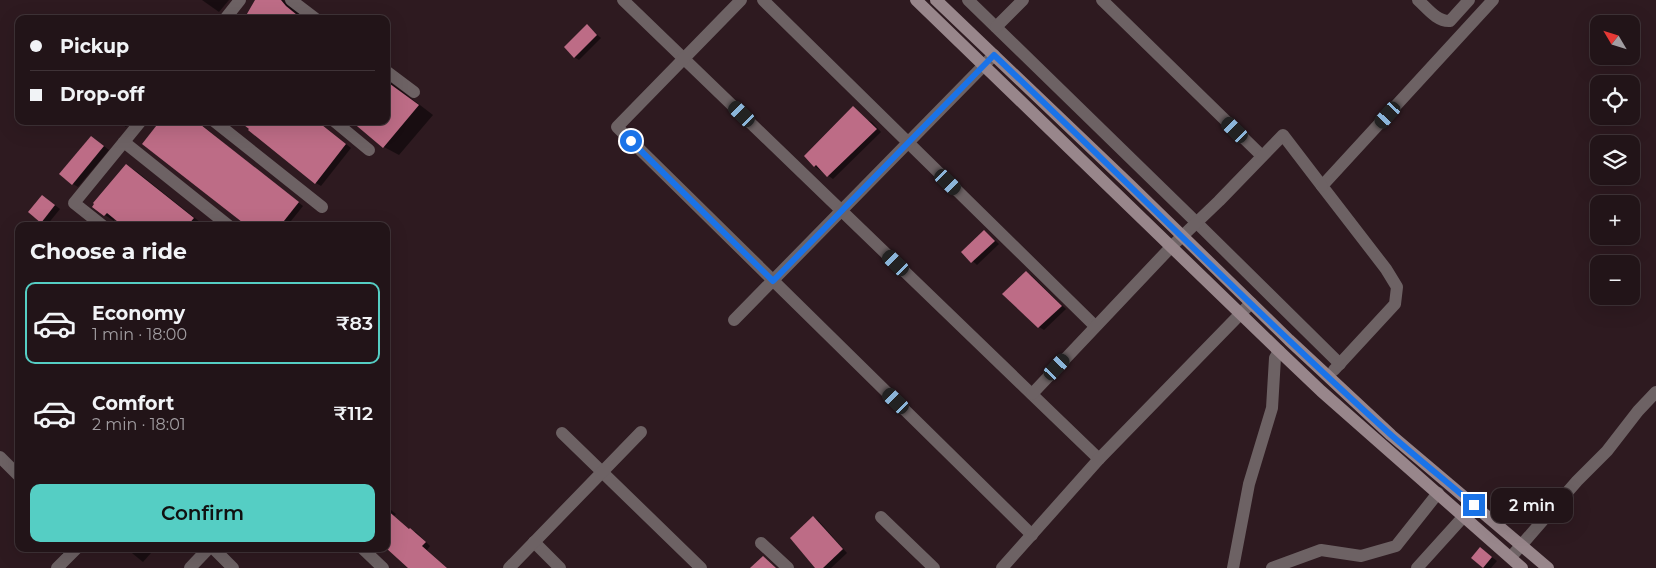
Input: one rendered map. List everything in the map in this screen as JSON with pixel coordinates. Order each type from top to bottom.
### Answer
[{"type":"street","points":[[228,15],[240,0]]},
{"type":"street","points":[[292,0],[311,15]]},
{"type":"street","points":[[623,0],[1100,459]]},
{"type":"street","points":[[741,0],[617,128],[1032,535]]},
{"type":"street","points":[[763,0],[1095,326]]},
{"type":"street","points":[[916,0],[1239,314],[1322,391],[1522,568]]},
{"type":"street","points":[[936,0],[1289,340],[1391,435],[1548,568]]},
{"type":"street","points":[[968,0],[1340,364]]},
{"type":"street","points":[[996,28],[1024,0]]},
{"type":"street","points":[[1102,0],[1262,156]]},
{"type":"street","points":[[1418,0],[1440,20],[1450,21],[1469,0]]},
{"type":"street","points":[[1322,186],[1493,0]]},
{"type":"street","points":[[734,320],[994,55]]},
{"type":"street","points":[[390,74],[414,92]]},
{"type":"street","points":[[98,222],[74,203],[138,125]]},
{"type":"street","points":[[219,125],[322,207]]},
{"type":"street","points":[[339,125],[369,150]]},
{"type":"street","points":[[1032,394],[1171,247],[1184,237],[1283,135],[1386,269],[1397,288],[1394,304],[1328,376]]},
{"type":"street","points":[[124,142],[224,222]]},
{"type":"street","points":[[1002,568],[1100,459],[1251,303]]},
{"type":"street","points":[[1233,568],[1249,484],[1272,408],[1275,358],[1289,340]]},
{"type":"street","points":[[1511,557],[1577,481],[1607,451],[1638,410],[1656,392]]},
{"type":"street","points":[[509,568],[641,432]]},
{"type":"street","points":[[562,433],[701,568]]},
{"type":"street","points":[[0,457],[15,472]]},
{"type":"street","points":[[1272,568],[1321,550],[1361,556],[1396,546],[1438,493]]},
{"type":"street","points":[[1417,568],[1474,505]]},
{"type":"street","points":[[880,517],[934,568]]},
{"type":"street","points":[[534,542],[560,568]]},
{"type":"street","points":[[761,543],[788,568]]},
{"type":"street","points":[[57,568],[73,552]]},
{"type":"street","points":[[190,568],[205,552]]},
{"type":"street","points":[[217,552],[233,568]]},
{"type":"street","points":[[366,552],[383,568]]},
{"type":"building","points":[[255,0],[281,0],[297,15],[246,15]]},
{"type":"building","points":[[587,24],[597,35],[574,58],[564,47]]},
{"type":"building","points":[[390,84],[419,105],[383,148],[356,125],[390,125]]},
{"type":"building","points":[[853,106],[877,129],[827,177],[804,156]]},
{"type":"building","points":[[157,125],[201,125],[299,202],[283,222],[242,222],[142,144]]},
{"type":"building","points":[[244,125],[322,125],[346,144],[315,184]]},
{"type":"building","points":[[91,136],[104,146],[72,185],[59,174]]},
{"type":"building","points":[[126,164],[194,218],[190,222],[118,222],[107,213],[104,216],[92,207],[93,203]]},
{"type":"building","points":[[42,195],[55,205],[42,222],[28,212]]},
{"type":"building","points":[[984,230],[995,241],[971,263],[961,252]]},
{"type":"building","points":[[1026,271],[1062,306],[1038,328],[1002,294]]},
{"type":"building","points":[[390,512],[426,542],[422,546],[447,568],[408,568],[390,552]]},
{"type":"building","points":[[813,516],[843,549],[823,568],[815,568],[790,538]]},
{"type":"building","points":[[1480,547],[1492,557],[1483,568],[1471,558]]},
{"type":"building","points":[[763,556],[776,568],[750,568]]},
{"type":"route","points":[[631,141],[773,281],[994,55],[1289,340],[1391,435],[1474,505]]}]
